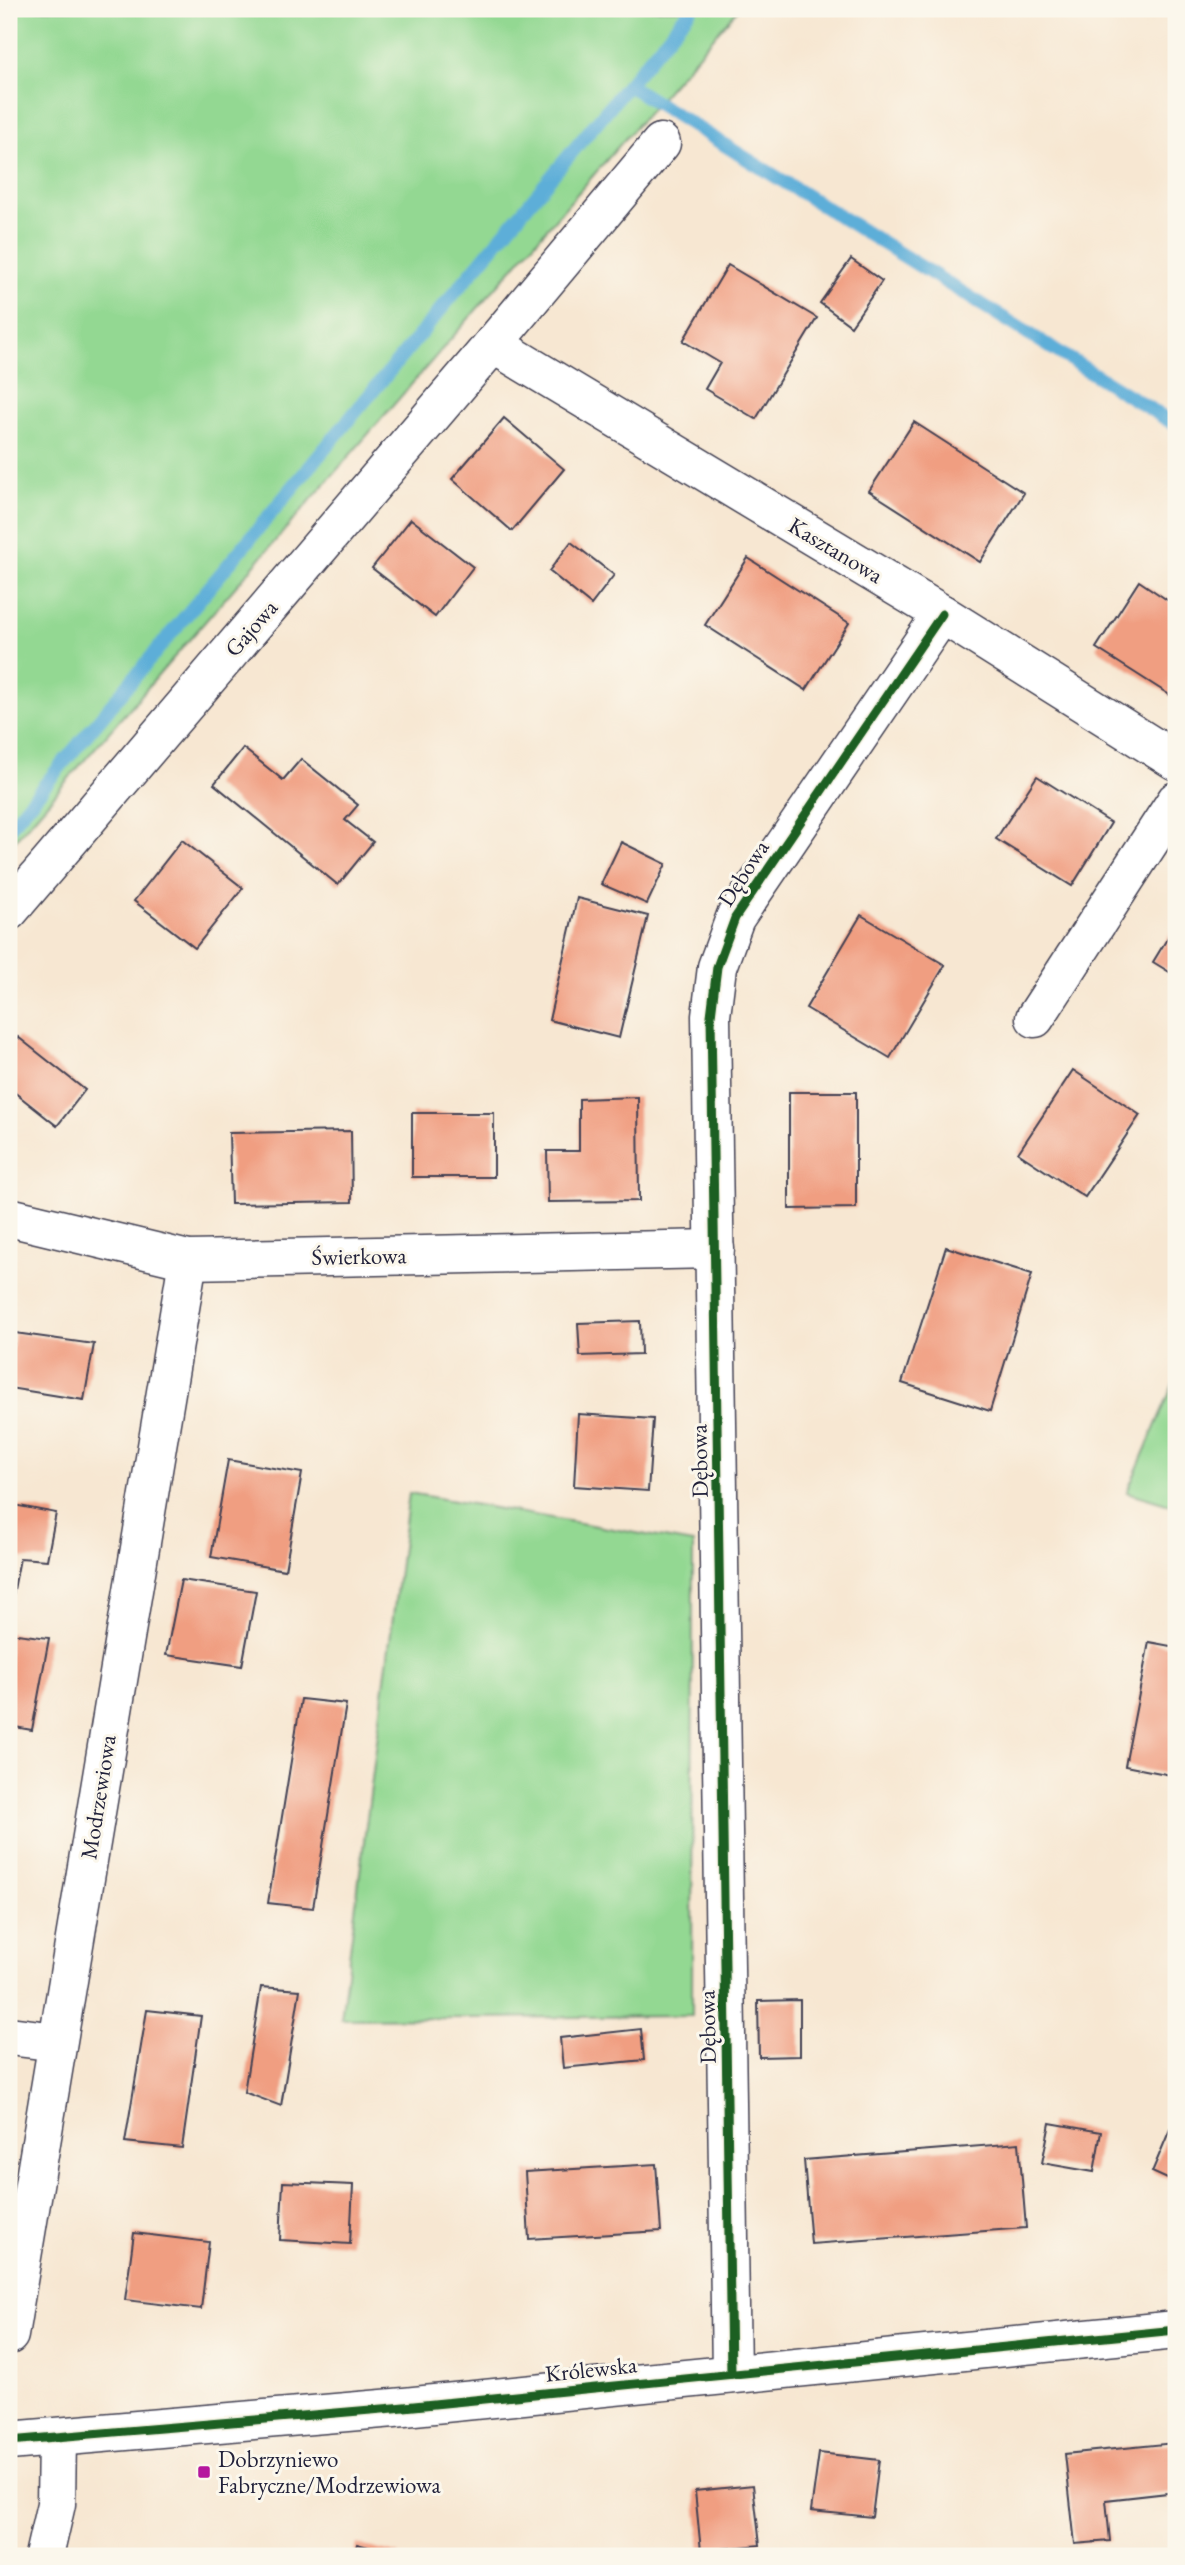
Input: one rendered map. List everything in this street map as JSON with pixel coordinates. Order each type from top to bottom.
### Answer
[{"type":"street","name":"Gajowa","points":[[9,911],[493,344],[660,142]]},
{"type":"street","name":"Kasztanowa","points":[[493,344],[942,614],[1176,761]]},
{"type":"street","name":"Dębowa","points":[[731,2374],[711,1016],[718,967],[735,918],[942,614]]},
{"type":"street","points":[[1035,1018],[1176,801]]},
{"type":"street","name":"Świerkowa","points":[[9,1217],[188,1260],[715,1249]]},
{"type":"street","name":"Modrzewiowa","points":[[9,2335],[188,1260]]},
{"type":"street","points":[[9,2036],[57,2042]]},
{"type":"street","name":"Królewska","points":[[9,2441],[394,2408],[1176,2330]]},
{"type":"street","points":[[44,2556],[56,2504],[57,2438]]},
{"type":"green space","points":[[9,9],[738,9],[9,847]]},
{"type":"green space","points":[[1176,1378],[1176,1507],[1127,1492]]},
{"type":"green space","points":[[409,1493],[693,1543],[692,2016],[341,2019]]},
{"type":"building","points":[[851,259],[882,281],[851,326],[820,303]]},
{"type":"building","points":[[728,265],[817,318],[756,419],[705,389],[720,363],[683,341]]},
{"type":"building","points":[[504,418],[564,469],[512,531],[452,479]]},
{"type":"building","points":[[914,422],[1024,493],[980,562],[869,491]]},
{"type":"building","points":[[411,519],[473,567],[435,617],[372,568]]},
{"type":"building","points":[[571,542],[614,575],[591,605],[549,571]]},
{"type":"building","points":[[748,558],[849,623],[806,690],[705,625]]},
{"type":"building","points":[[1139,581],[1176,606],[1176,699],[1096,648]]},
{"type":"building","points":[[243,748],[283,780],[301,759],[358,805],[345,820],[373,842],[338,885],[214,784]]},
{"type":"building","points":[[1037,776],[1111,823],[1072,886],[996,839]]},
{"type":"building","points":[[182,840],[243,888],[195,948],[134,901]]},
{"type":"building","points":[[621,842],[666,864],[647,904],[601,884]]},
{"type":"building","points":[[577,898],[648,916],[619,1038],[549,1020]]},
{"type":"building","points":[[861,915],[945,965],[890,1058],[806,1008]]},
{"type":"building","points":[[1176,924],[1176,976],[1153,962]]},
{"type":"building","points":[[18,1037],[85,1090],[57,1126],[9,1088],[9,1049]]},
{"type":"building","points":[[1073,1070],[1140,1115],[1085,1197],[1018,1153]]},
{"type":"building","points":[[789,1092],[856,1092],[856,1208],[789,1209]]},
{"type":"building","points":[[638,1097],[639,1201],[548,1202],[547,1151],[579,1151],[579,1099]]},
{"type":"building","points":[[412,1113],[494,1113],[494,1177],[412,1177]]},
{"type":"building","points":[[351,1131],[352,1202],[231,1204],[229,1133]]},
{"type":"building","points":[[946,1247],[1032,1274],[990,1411],[902,1383]]},
{"type":"building","points":[[640,1321],[641,1354],[580,1356],[578,1323]]},
{"type":"building","points":[[15,1333],[94,1344],[84,1400],[9,1388]]},
{"type":"building","points":[[578,1414],[653,1419],[648,1491],[574,1486]]},
{"type":"building","points":[[228,1460],[302,1473],[285,1570],[211,1557]]},
{"type":"building","points":[[9,1504],[56,1513],[47,1560],[20,1558],[13,1595],[9,1594]]},
{"type":"building","points":[[181,1580],[256,1591],[242,1666],[166,1655]]},
{"type":"building","points":[[9,1633],[49,1638],[32,1730],[9,1726]]},
{"type":"building","points":[[1149,1642],[1176,1647],[1176,1776],[1125,1766]]},
{"type":"building","points":[[301,1699],[346,1704],[313,1908],[268,1903]]},
{"type":"building","points":[[261,1987],[300,1990],[281,2106],[244,2092]]},
{"type":"building","points":[[800,2000],[800,2056],[759,2057],[758,2001]]},
{"type":"building","points":[[147,2010],[201,2016],[182,2148],[125,2142]]},
{"type":"building","points":[[641,2029],[644,2060],[563,2068],[560,2038]]},
{"type":"building","points":[[1176,2115],[1176,2183],[1152,2172]]},
{"type":"building","points":[[1050,2123],[1101,2132],[1094,2172],[1042,2163]]},
{"type":"building","points":[[1019,2143],[1026,2228],[811,2244],[804,2160]]},
{"type":"building","points":[[656,2164],[661,2231],[529,2239],[525,2172]]},
{"type":"building","points":[[283,2182],[353,2185],[350,2244],[280,2240]]},
{"type":"building","points":[[134,2233],[209,2242],[201,2309],[125,2300]]},
{"type":"building","points":[[1174,2443],[1176,2492],[1106,2500],[1110,2541],[1075,2544],[1065,2454]]},
{"type":"building","points":[[819,2453],[879,2460],[872,2517],[811,2511]]},
{"type":"building","points":[[753,2485],[760,2545],[701,2551],[695,2491]]},
{"type":"building","points":[[357,2544],[399,2555],[399,2556],[354,2556]]},
{"type":"waterway","points":[[9,828],[691,9]]},
{"type":"waterway","points":[[628,85],[1176,425]]},
{"type":"cycle path","points":[[731,2374],[711,1016],[717,967],[735,918],[942,614]]},
{"type":"cycle path","points":[[9,2441],[394,2408],[1176,2330]]},
{"type":"place","name":"Dobrzyniewo Fabryczne/Modrzewiowa","points":[[204,2472]]}]
